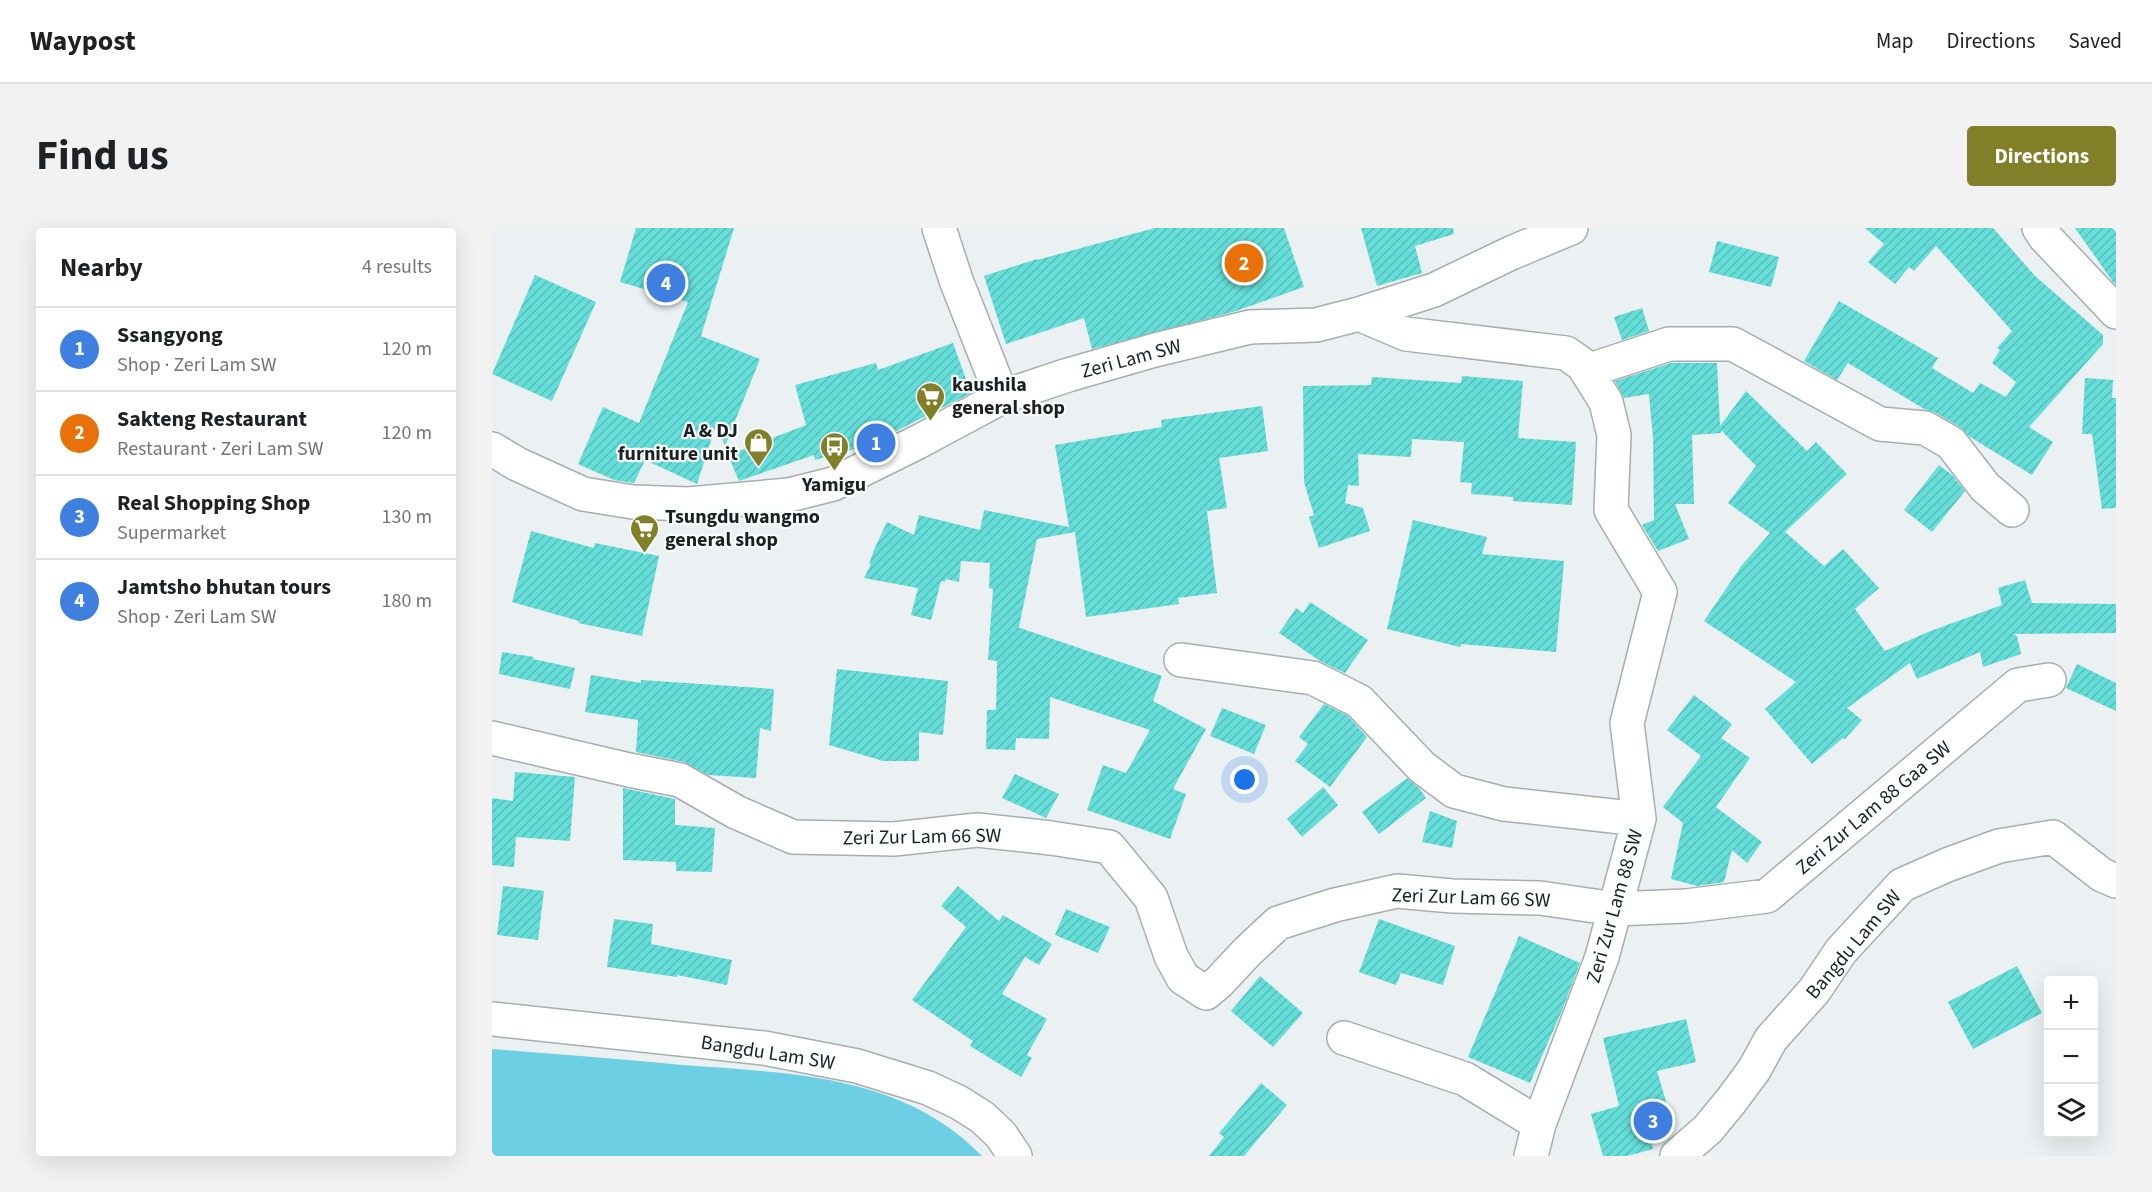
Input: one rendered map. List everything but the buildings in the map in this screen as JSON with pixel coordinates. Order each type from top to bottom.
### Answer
[{"type":"street","points":[[939,228],[956,280],[1002,397]]},
{"type":"street","name":"Zeri Lam SW","points":[[492,449],[517,464],[583,494],[633,502],[688,504],[789,495],[833,484],[1002,397],[1144,353],[1250,327],[1316,325],[1359,314],[1434,290],[1511,253],[1571,228]]},
{"type":"street","points":[[2040,228],[2045,237],[2116,312]]},
{"type":"street","name":"Zeri Zur Lam 88 SW","points":[[1359,314],[1406,334],[1566,353],[1583,365],[1606,402],[1614,435],[1611,510],[1660,592],[1627,723],[1639,819],[1602,957],[1539,1124],[1531,1156]]},
{"type":"street","points":[[1587,371],[1669,344],[1733,344],[1880,424],[1925,428],[1951,443],[1985,487],[2012,510]]},
{"type":"street","points":[[1181,660],[1314,678],[1359,701],[1422,767],[1454,791],[1504,804],[1639,819]]},
{"type":"street","name":"Zeri Zur Lam 88 Gaa SW","points":[[1686,906],[1767,896],[2018,685],[2049,680]]},
{"type":"street","name":"Zeri Zur Lam 66 SW","points":[[492,738],[680,780],[736,812],[793,837],[894,839],[977,830],[1109,847],[1151,898],[1171,956],[1183,978],[1206,993],[1278,923],[1335,905],[1397,891],[1452,896],[1540,898],[1615,909],[1686,906]]},
{"type":"street","name":"Bangdu Lam SW","points":[[1677,1156],[1708,1129],[1754,1070],[1770,1039],[1814,991],[1841,951],[1902,885],[1999,846],[2053,837],[2102,874],[2116,881]]},
{"type":"street","name":"Bangdu Lam SW","points":[[492,1019],[764,1048],[857,1066],[928,1088],[958,1102],[988,1123],[1015,1156]]},
{"type":"street","points":[[1344,1038],[1465,1079],[1539,1124]]},
{"type":"shaded area","points":[[492,1049],[763,1071],[843,1083],[881,1093],[917,1108],[951,1129],[982,1156],[492,1156]]},
{"type":"place","name":"Sakteng Restaurant","points":[[1244,263]]},
{"type":"place","name":"Jamtsho bhutan tours","points":[[666,283]]},
{"type":"place","name":"kaushila general shop","points":[[931,422]]},
{"type":"place","name":"Ssangyong","points":[[876,443]]},
{"type":"place","name":"A & DJ furniture unit","points":[[759,468]]},
{"type":"place","name":"Yamigu","points":[[834,472]]},
{"type":"place","name":"Tsungdu wangmo general shop","points":[[644,554]]},
{"type":"place","name":"Real Shopping Shop","points":[[1653,1121]]}]
